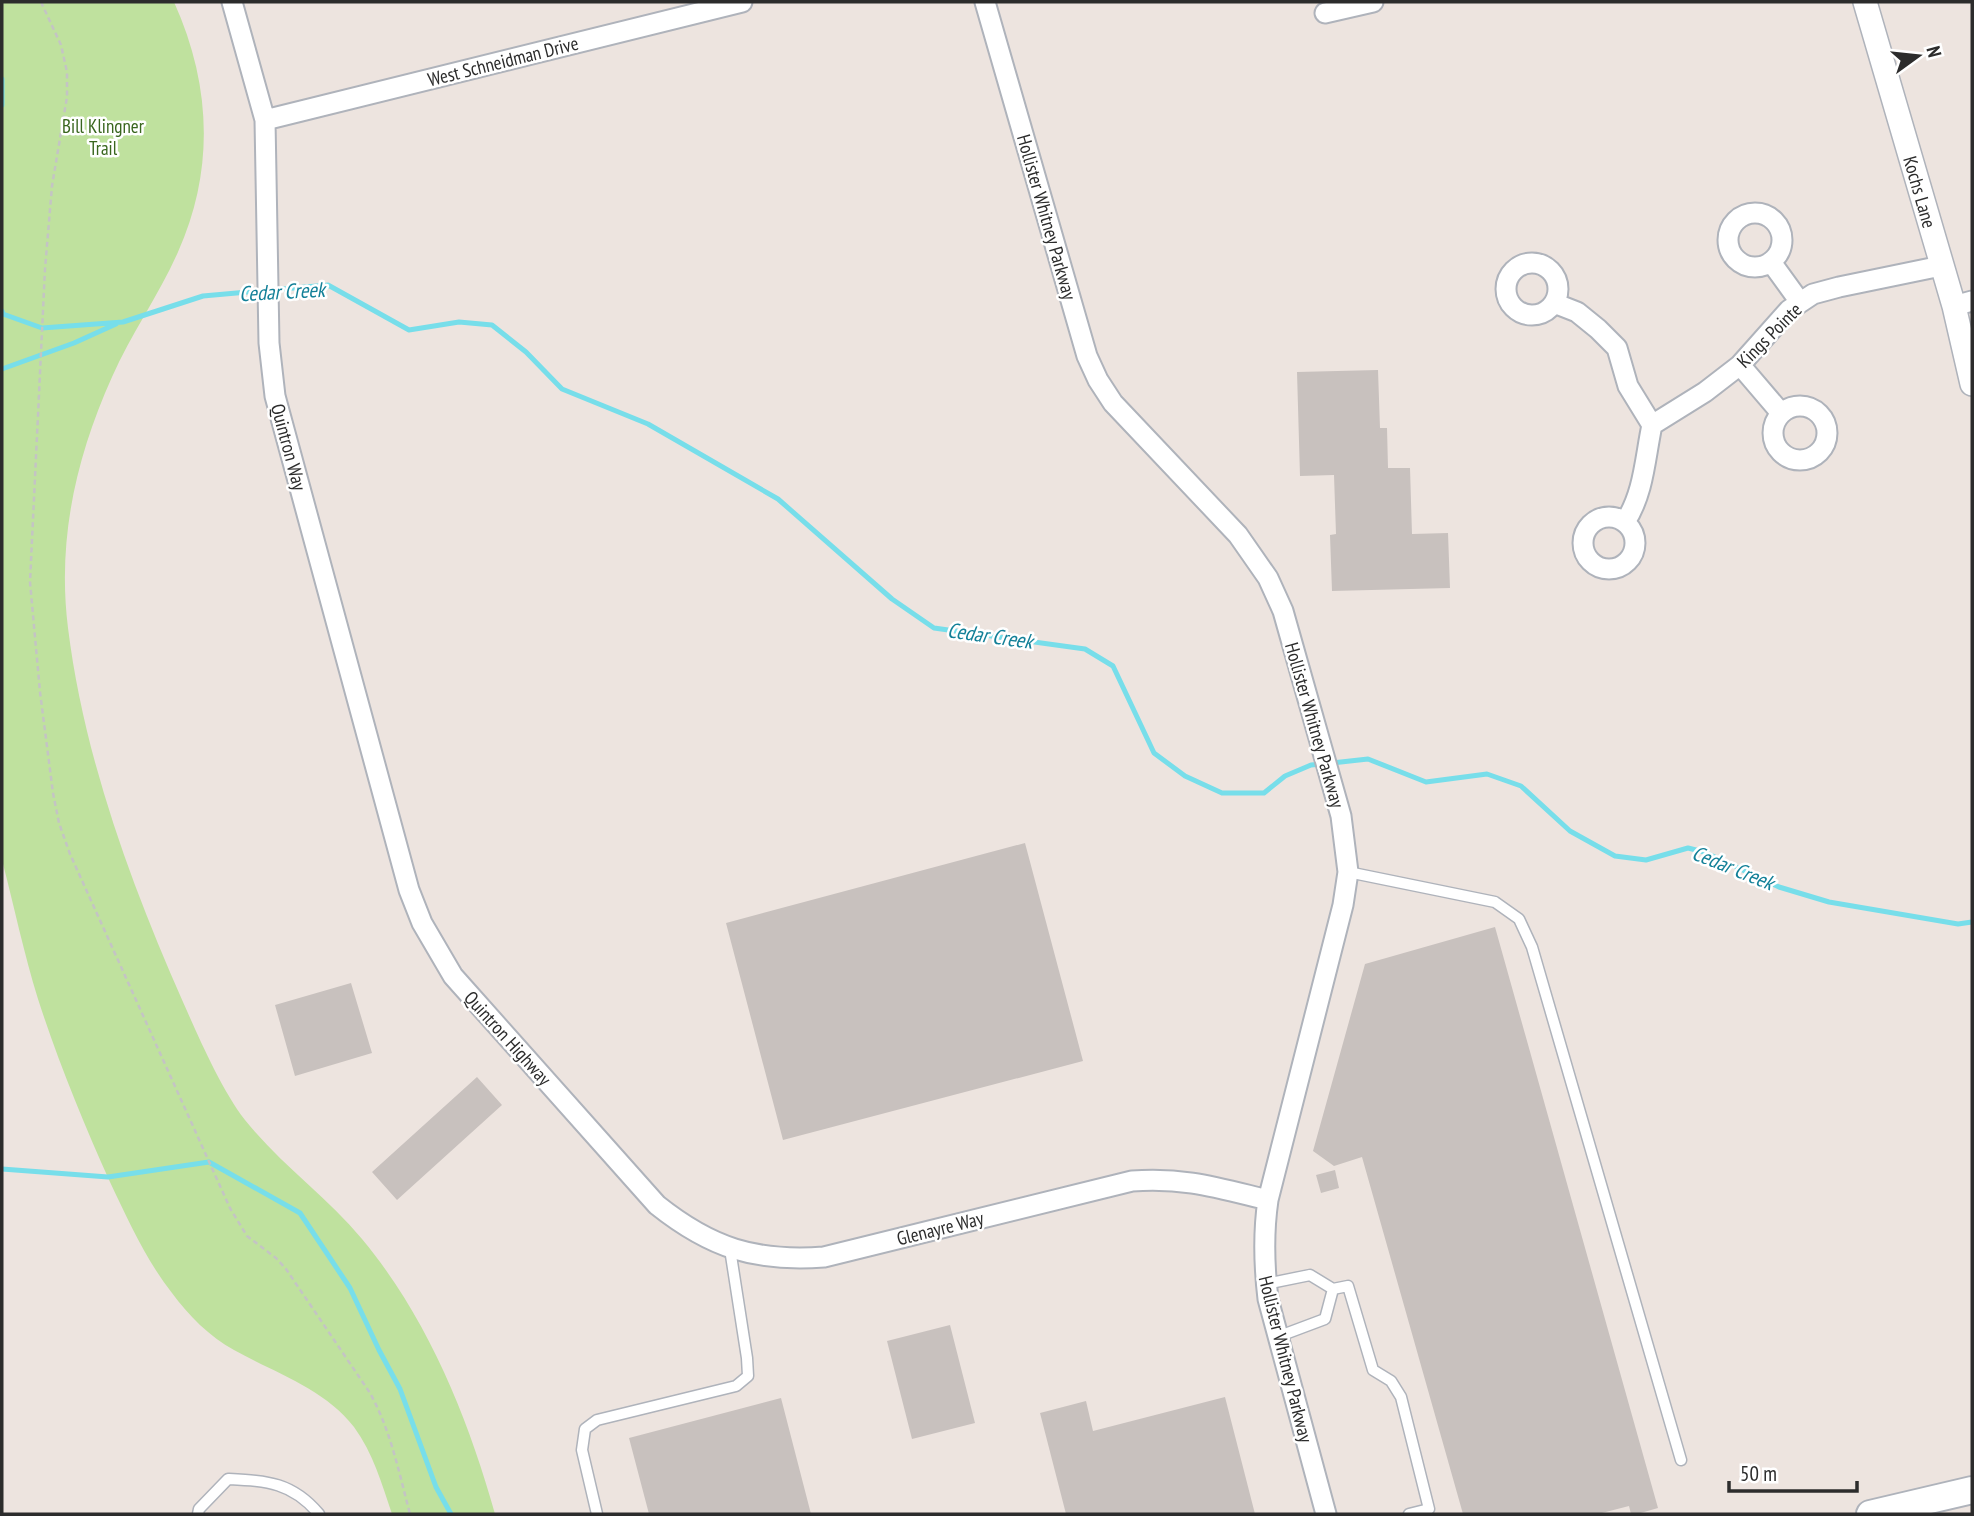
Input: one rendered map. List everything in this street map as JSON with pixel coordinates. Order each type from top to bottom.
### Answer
[{"type":"main road","points":[[1870,1514],[1972,1490]]},
{"type":"street","name":"Quintron Way","points":[[232,2],[265,120],[269,343],[275,396],[407,882]]},
{"type":"street","name":"West Schneidman Drive","points":[[265,120],[742,2]]},
{"type":"street","name":"Hollister Whitney Parkway","points":[[985,2],[1087,356],[1098,380],[1113,402],[1238,535],[1268,578],[1283,611],[1341,816],[1348,872],[1343,905],[1268,1200],[1263,1264],[1277,1337],[1326,1514]]},
{"type":"street","points":[[1325,13],[1373,2]]},
{"type":"street","name":"Kochs Lane","points":[[1865,2],[1941,266],[1963,304],[1972,384]]},
{"type":"street","points":[[1771,262],[1800,302]]},
{"type":"street","name":"Kings Pointe","points":[[1652,425],[1705,392],[1740,365],[1789,310],[1813,294],[1941,266]]},
{"type":"street","points":[[1554,303],[1577,312],[1598,328],[1617,348],[1628,386],[1652,425],[1641,486],[1635,507],[1625,522]]},
{"type":"street","points":[[1740,365],[1781,413]]},
{"type":"street","name":"Quintron Highway","points":[[407,882],[422,923],[453,976],[633,1178]]},
{"type":"street","name":"Glenayre Way","points":[[633,1178],[657,1205],[706,1239],[758,1256],[793,1259],[824,1257],[1141,1181],[1189,1181],[1268,1200]]},
{"type":"lane","points":[[1348,872],[1495,902],[1518,919],[1532,947],[1681,1460]]},
{"type":"lane","points":[[597,1514],[582,1450],[585,1429],[597,1420],[736,1386],[747,1376],[747,1357],[730,1249]]},
{"type":"lane","points":[[1266,1284],[1310,1275],[1333,1289],[1348,1286],[1373,1370],[1391,1381],[1401,1397],[1429,1508],[1409,1514]]},
{"type":"lane","points":[[1277,1337],[1325,1319],[1333,1289]]},
{"type":"lane","points":[[198,1514],[199,1509],[228,1479],[271,1481],[307,1500],[319,1514]]},
{"type":"path","points":[[41,2],[61,45],[67,72],[67,97],[52,186],[47,247],[30,582],[46,748],[59,822],[82,883],[230,1208],[247,1236],[286,1269],[370,1393],[388,1433],[410,1514]]},
{"type":"green space","name":"Bill Klingner Trail","points":[[2,2],[174,2],[186,33],[201,95],[204,127],[198,189],[178,252],[128,345],[99,407],[79,468],[72,500],[65,563],[65,595],[75,676],[85,724],[112,819],[145,912],[189,1016],[227,1094],[259,1136],[362,1239],[406,1301],[443,1369],[472,1441],[495,1514],[392,1514],[367,1447],[342,1414],[314,1392],[225,1345],[185,1309],[154,1267],[117,1196],[71,1091],[38,999],[2,860]]},
{"type":"building","points":[[1378,370],[1380,428],[1387,428],[1388,468],[1410,468],[1412,534],[1448,533],[1450,588],[1332,591],[1330,535],[1336,534],[1334,475],[1300,476],[1297,372]]},
{"type":"building","points":[[1025,843],[1083,1061],[783,1140],[726,923]]},
{"type":"building","points":[[1495,927],[1658,1508],[1637,1514],[1631,1514],[1629,1506],[1598,1514],[1463,1514],[1362,1157],[1334,1166],[1313,1151],[1365,964]]},
{"type":"building","points":[[351,983],[372,1053],[295,1076],[275,1005]]},
{"type":"building","points":[[477,1077],[502,1105],[397,1200],[372,1172]]},
{"type":"building","points":[[1335,1170],[1339,1188],[1321,1193],[1316,1175]]},
{"type":"building","points":[[950,1325],[975,1423],[912,1439],[887,1341]]},
{"type":"building","points":[[1225,1397],[1255,1514],[1066,1514],[1040,1413],[1086,1401],[1093,1431]]},
{"type":"building","points":[[781,1398],[811,1514],[649,1514],[629,1438]]},
{"type":"waterway","name":"Cedar Creek","points":[[2,79],[2,105]]},
{"type":"waterway","name":"Cedar Creek","points":[[2,311],[3,314],[42,328],[123,322],[203,296],[328,285],[409,330],[459,322],[492,325],[526,352],[562,389],[648,424],[778,499],[892,599],[934,628],[1085,649],[1113,666],[1154,753],[1185,776],[1222,793],[1264,793],[1285,776],[1311,765],[1322,764]]},
{"type":"waterway","points":[[2,369],[74,343],[116,324]]},
{"type":"waterway","name":"Cedar Creek","points":[[1332,763],[1368,759],[1426,782],[1487,774],[1521,786],[1570,831],[1615,856],[1646,860],[1688,848],[1704,852],[1779,887],[1829,902],[1958,924],[1972,922]]},
{"type":"waterway","points":[[2,1169],[108,1177],[209,1162],[300,1213],[350,1288],[400,1389],[436,1487],[451,1514]]}]
